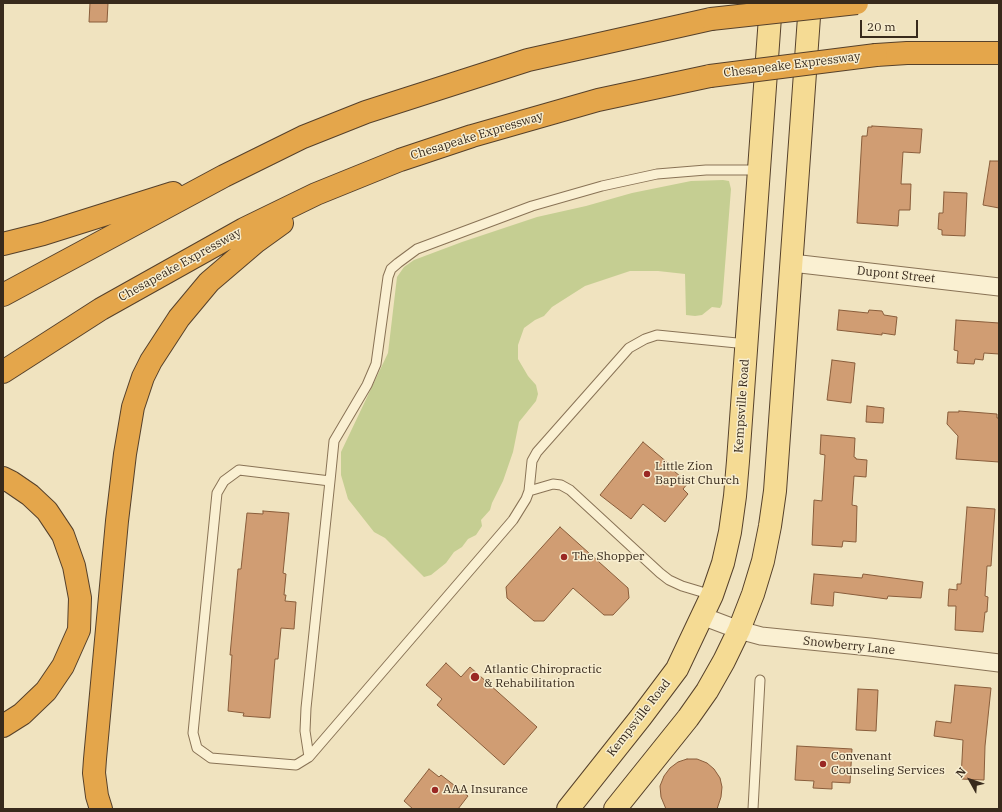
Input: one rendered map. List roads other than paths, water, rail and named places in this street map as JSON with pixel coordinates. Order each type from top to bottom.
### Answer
[{"type":"highway","points":[[3,295],[224,176],[303,137],[366,112],[528,60],[711,19],[857,3]]},
{"type":"highway","name":"Chesapeake Expressway","points":[[3,372],[101,309],[244,229],[341,183],[400,160],[472,136],[598,100],[710,76],[876,55],[907,53],[999,53]]},
{"type":"highway","points":[[3,244],[43,234],[224,176]]},
{"type":"highway","points":[[101,809],[97,796],[94,773],[116,536],[126,446],[133,407],[143,377],[151,361],[178,318],[209,282],[257,241],[341,183]]},
{"type":"highway","points":[[3,478],[30,495],[47,511],[63,535],[74,566],[80,598],[79,630],[63,666],[46,691],[22,714],[3,726]]},
{"type":"main road","name":"Kempsville Road","points":[[568,809],[677,669],[712,595],[723,563],[736,496],[771,3]]},
{"type":"main road","points":[[615,809],[688,718],[717,673],[739,630],[761,568],[770,526],[775,491],[810,3]]},
{"type":"street","name":"Dupont Street","points":[[792,263],[999,287]]},
{"type":"street","name":"Snowberry Lane","points":[[702,616],[739,630],[761,636],[870,647],[999,663]]},
{"type":"lane","points":[[309,757],[305,731],[306,708],[334,441],[367,385],[376,364],[388,277],[391,269],[417,249],[532,206],[602,186],[657,174],[706,170],[759,170]]},
{"type":"lane","points":[[330,481],[239,470],[224,481],[217,493],[192,733],[197,748],[211,758],[296,765],[309,757],[513,520],[526,499],[529,491],[532,461],[537,452],[619,357],[629,348],[645,339],[657,335],[746,344]]},
{"type":"lane","points":[[529,491],[553,484],[561,485],[570,490],[669,580],[682,586],[712,595]]},
{"type":"lane","points":[[753,809],[760,680]]},
{"type":"place","name":"Little Zion Baptist Church","points":[[647,474]]},
{"type":"place","name":"The Shopper","points":[[564,557]]},
{"type":"place","name":"Atlantic Chiropractic & Rehabilitation","points":[[475,677]]},
{"type":"place","name":"Convenant Counseling Services","points":[[823,764]]},
{"type":"place","name":"AAA Insurance","points":[[435,790]]}]
